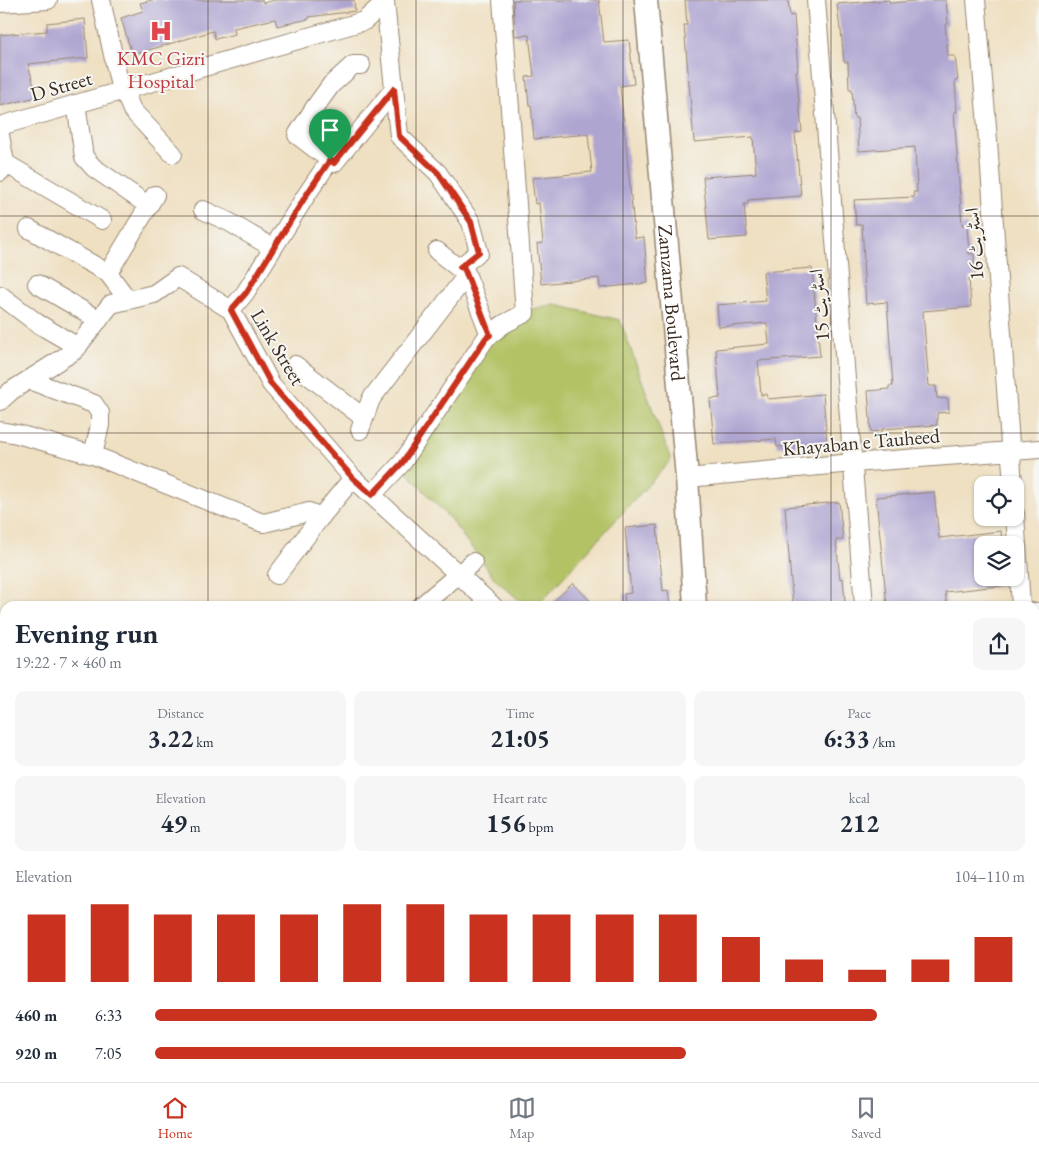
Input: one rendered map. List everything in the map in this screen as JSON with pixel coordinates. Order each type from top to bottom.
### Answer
[{"type":"main road","name":"Zamzama Boulevard","points":[[646,0],[708,601]]},
{"type":"main road","name":"Zamzama Boulevard","points":[[661,0],[695,478],[695,601]]},
{"type":"street","points":[[0,3],[48,0]]},
{"type":"street","points":[[101,0],[121,91],[127,98],[132,110],[173,154]]},
{"type":"street","points":[[372,495],[402,463],[486,338],[504,324],[525,313],[502,0]]},
{"type":"street","name":"اسٹریٹ 15","points":[[816,0],[864,601]]},
{"type":"street","name":"اسٹریٹ 16","points":[[976,0],[1012,476]]},
{"type":"street","points":[[296,365],[362,424],[371,398],[463,271],[479,252],[471,222],[438,173],[399,136],[384,1]]},
{"type":"street","name":"D Street","points":[[0,126],[364,21],[384,1]]},
{"type":"street","points":[[361,65],[353,65],[331,85],[297,136],[334,163],[394,89]]},
{"type":"street","points":[[76,104],[84,157],[87,161],[94,168],[152,201],[108,273]]},
{"type":"street","points":[[0,135],[2,167],[102,220]]},
{"type":"street","points":[[231,310],[246,293],[330,160]]},
{"type":"street","points":[[203,210],[229,222],[273,248]]},
{"type":"street","points":[[29,229],[108,273],[128,300]]},
{"type":"street","points":[[437,251],[463,271],[490,335]]},
{"type":"street","name":"Link Street","points":[[0,401],[11,391],[74,351],[111,304],[154,294],[178,277],[231,310],[271,384],[353,478],[488,601]]},
{"type":"street","points":[[36,284],[99,320]]},
{"type":"street","points":[[0,295],[36,323],[78,346]]},
{"type":"street","points":[[29,380],[94,404],[100,413],[100,425],[93,455]]},
{"type":"street","points":[[0,431],[93,455],[260,522],[264,523],[309,512],[321,517]]},
{"type":"street","name":"Khayaban e Tauheed","points":[[695,478],[853,463],[1039,449]]},
{"type":"street","points":[[277,575],[353,478]]},
{"type":"street","points":[[1016,526],[1021,601]]},
{"type":"street","points":[[427,601],[473,562]]},
{"type":"green space","points":[[556,305],[620,320],[671,460],[542,601],[520,601],[495,579],[451,520],[400,465],[486,338],[533,309]]},
{"type":"building","points":[[152,0],[262,0],[263,3],[275,0],[354,0],[355,11],[309,17],[309,19],[277,26],[275,19],[234,28],[235,34],[215,39],[213,31],[132,55],[121,18],[143,11],[140,3]]},
{"type":"building","points":[[513,0],[599,0],[604,42],[629,40],[634,84],[620,86],[635,238],[644,237],[648,283],[600,288],[599,278],[541,284],[537,244],[543,243],[539,203],[535,204],[532,178],[592,172],[588,134],[534,139],[526,77],[534,76],[529,35],[515,36]]},
{"type":"building","points":[[685,0],[788,0],[790,16],[794,15],[798,71],[796,71],[802,132],[795,133],[801,196],[748,200],[748,204],[744,204],[747,237],[709,240],[703,177],[756,173],[753,137],[694,142],[684,25],[687,25]]},
{"type":"building","points":[[889,0],[890,3],[946,0],[948,24],[945,25],[948,56],[955,56],[958,80],[955,81],[957,112],[954,112],[962,225],[967,225],[969,254],[974,254],[975,277],[969,278],[971,307],[923,311],[929,386],[936,386],[937,398],[948,399],[949,412],[937,413],[937,425],[882,429],[882,431],[871,432],[868,391],[889,389],[889,386],[893,386],[887,302],[866,304],[862,224],[856,225],[854,200],[914,197],[913,192],[917,192],[915,147],[859,151],[857,118],[854,118],[852,89],[849,89],[848,62],[844,62],[837,4]]},
{"type":"building","points":[[85,19],[88,58],[28,64],[37,97],[0,106],[0,35],[47,31],[47,23]]},
{"type":"building","points":[[812,268],[820,356],[758,361],[761,395],[767,394],[768,399],[823,394],[827,443],[777,447],[776,439],[714,444],[710,399],[720,398],[716,349],[769,344],[767,323],[719,327],[717,305],[766,301],[763,272]]},
{"type":"building","points":[[934,492],[939,538],[1001,531],[1001,536],[974,536],[974,586],[999,586],[945,592],[946,601],[886,601],[876,497]]},
{"type":"building","points":[[839,502],[843,540],[836,540],[840,579],[843,578],[845,601],[793,601],[785,507]]},
{"type":"building","points":[[657,525],[663,591],[668,590],[669,601],[625,601],[624,594],[631,593],[625,528]]},
{"type":"building","points":[[573,583],[590,601],[554,601]]},
{"type":"place","name":"KMC Gizri Hospital","points":[[161,31]]},
{"type":"route","points":[[394,89],[399,136],[438,173],[471,222],[479,252],[460,267],[464,268],[490,335],[486,338],[402,463],[372,495],[353,478],[271,384],[231,310],[246,293],[330,160],[334,163],[394,89]]}]
